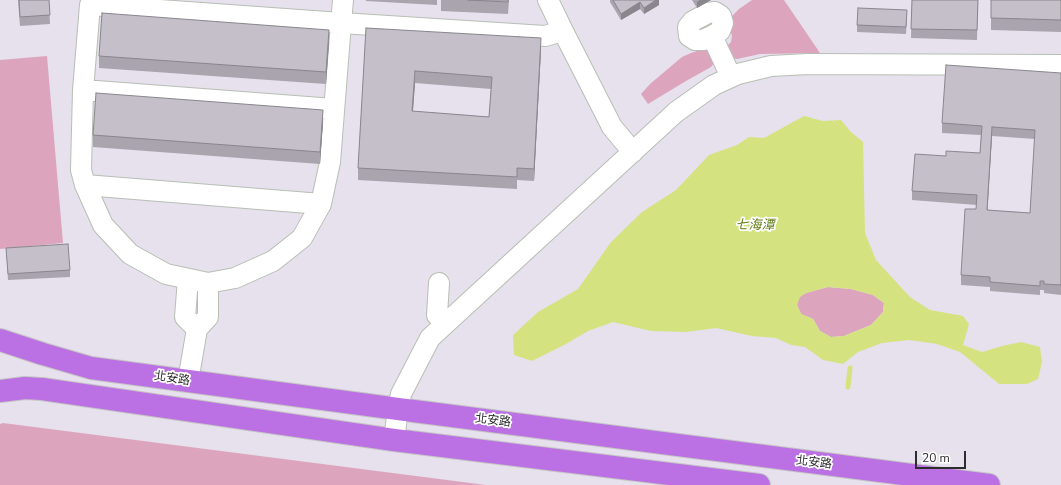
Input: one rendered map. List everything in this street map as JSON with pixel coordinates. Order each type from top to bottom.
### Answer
[{"type":"main road","name":"北安路","points":[[0,340],[91,368],[989,485]]},
{"type":"main road","points":[[0,391],[25,388],[42,389],[394,440],[759,485]]},
{"type":"lane","points":[[343,0],[341,23],[334,109],[330,162],[321,204],[302,238],[273,261],[235,278],[208,283],[166,274],[130,254],[103,225],[85,185],[81,170],[83,90],[90,3],[341,23],[545,36],[563,31]]},
{"type":"lane","points":[[548,0],[612,127],[633,152]]},
{"type":"lane","points":[[712,36],[731,77]]},
{"type":"lane","points":[[394,440],[398,409],[402,394],[430,338],[676,112],[714,85],[738,74],[771,66],[808,64],[1061,65]]},
{"type":"lane","points":[[83,90],[334,109]]},
{"type":"lane","points":[[85,185],[321,204]]},
{"type":"lane","points":[[188,279],[185,317],[197,329]]},
{"type":"lane","points":[[188,381],[197,329],[208,316],[208,283]]},
{"type":"lane","points":[[439,283],[437,315],[446,323]]},
{"type":"shaded area","points":[[752,0],[784,0],[820,53],[760,54],[737,59],[730,58],[726,47],[731,42],[732,36],[728,22],[739,9]]},
{"type":"shaded area","points":[[703,49],[710,49],[715,62],[711,67],[648,104],[641,94],[650,84],[682,57]]},
{"type":"shaded area","points":[[47,56],[63,243],[0,249],[0,60]]},
{"type":"shaded area","points":[[828,287],[851,289],[873,295],[884,303],[883,312],[871,325],[844,336],[831,337],[820,331],[813,319],[801,314],[797,305],[799,297],[806,293]]},
{"type":"shaded area","points":[[3,423],[486,485],[0,485],[0,424]]},
{"type":"water","name":"七海潭","points":[[804,116],[823,121],[841,120],[850,131],[863,142],[865,233],[876,260],[910,297],[930,310],[963,316],[969,324],[963,345],[982,352],[1021,342],[1040,347],[1042,362],[1038,379],[1027,384],[999,384],[960,352],[937,344],[909,340],[882,343],[858,352],[843,364],[823,360],[805,347],[791,345],[776,338],[752,336],[716,328],[686,332],[651,331],[613,322],[588,331],[532,361],[514,355],[513,335],[538,312],[578,289],[611,242],[642,212],[676,190],[709,155],[737,145],[749,137],[764,138]],"holes":[[[828,287],[851,289],[873,295],[884,303],[883,312],[871,325],[844,336],[831,337],[820,331],[813,319],[801,314],[797,305],[800,297],[806,293]]]},
{"type":"building","points":[[19,0],[49,0],[50,15],[20,17]]},
{"type":"building","points":[[468,0],[508,0],[508,2]]},
{"type":"building","points":[[613,0],[656,0],[644,8],[640,2],[621,14]]},
{"type":"building","points":[[912,0],[978,0],[977,30],[911,29]]},
{"type":"building","points":[[991,0],[1061,0],[1061,20],[991,18]]},
{"type":"building","points":[[858,8],[907,10],[906,27],[857,25]]},
{"type":"building","points":[[102,13],[329,30],[326,72],[99,56]]},
{"type":"building","points":[[366,28],[541,38],[534,169],[517,168],[517,177],[358,168]],"holes":[[[415,71],[492,77],[489,117],[412,111]]]},
{"type":"building","points":[[946,65],[1061,73],[1061,285],[1044,284],[1044,281],[1040,281],[1040,286],[990,282],[990,277],[961,275],[965,209],[976,209],[977,195],[912,191],[915,154],[946,156],[946,151],[980,153],[982,126],[942,123]],"holes":[[[992,127],[1035,130],[1030,213],[987,210]]]},
{"type":"building","points":[[96,93],[323,110],[320,152],[93,135]]},
{"type":"building","points":[[68,244],[70,270],[8,274],[6,248]]},
{"type":"waterway","points":[[848,387],[850,368]]}]
